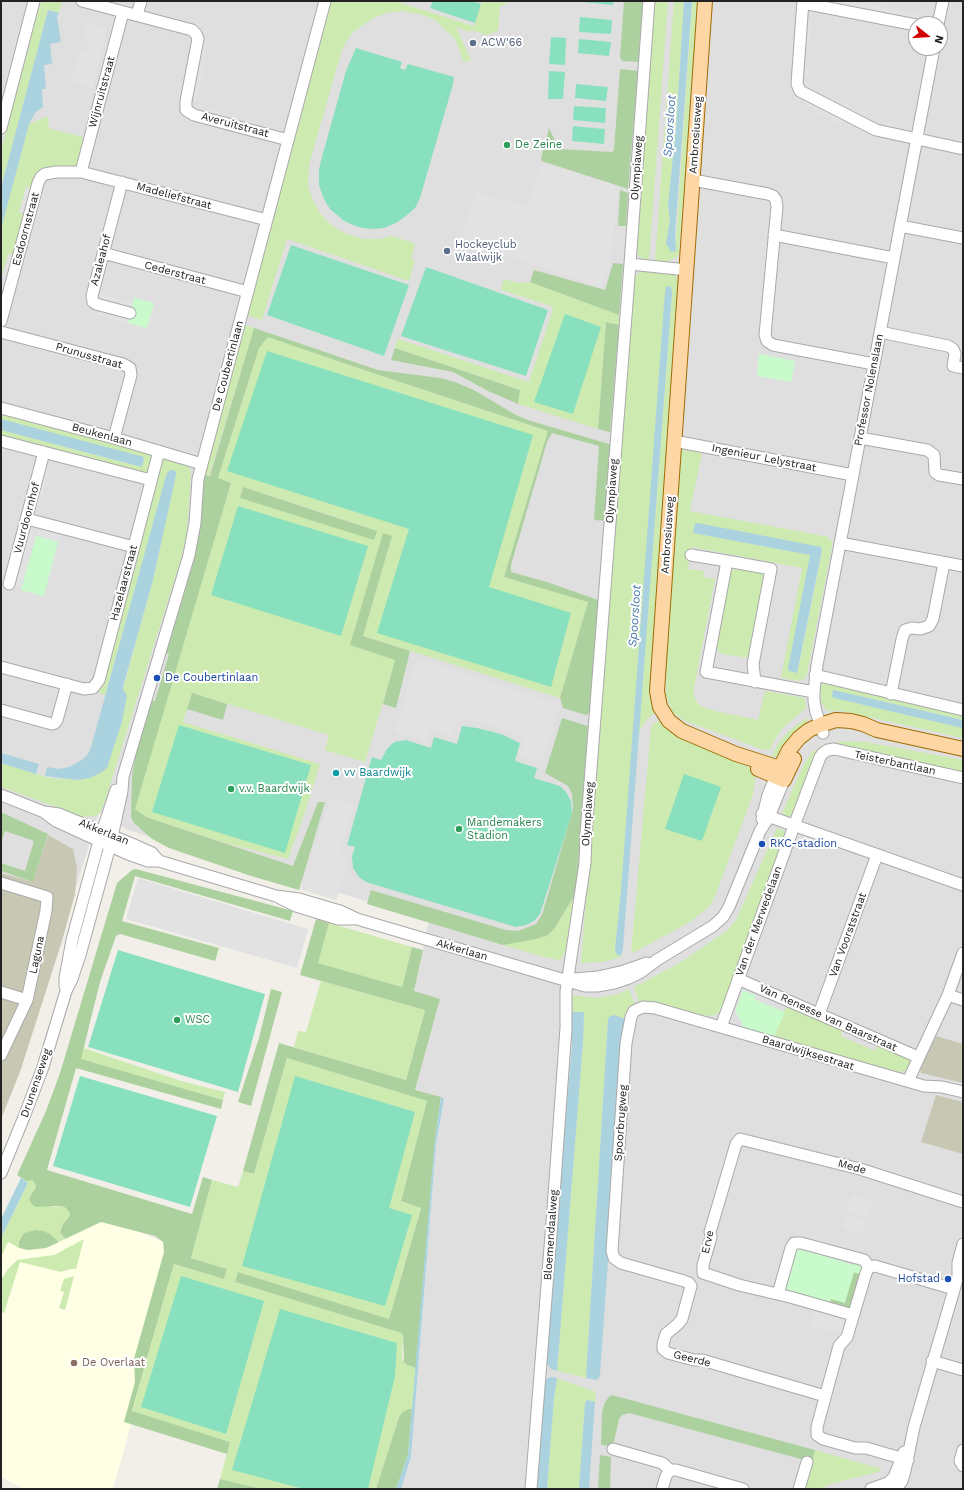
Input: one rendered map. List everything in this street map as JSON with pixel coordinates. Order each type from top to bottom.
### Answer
[{"type":"main road","name":"Ambrosiusweg","points":[[705,1],[657,698],[664,715],[675,728],[736,754],[755,767],[782,774]]},
{"type":"main road","points":[[782,774],[805,743],[822,728],[862,731],[877,730],[963,749]]},
{"type":"street","points":[[1,128],[34,1]]},
{"type":"street","name":"Averuitstraat","points":[[82,1],[192,30],[198,39],[186,101],[186,110],[189,113],[288,140]]},
{"type":"street","points":[[137,15],[141,1]]},
{"type":"street","name":"De Coubertinlaan","points":[[106,839],[117,786],[123,777],[189,555],[195,523],[198,479],[325,1]]},
{"type":"street","name":"Olympiaweg","points":[[568,980],[576,936],[585,863],[649,1]]},
{"type":"street","points":[[940,16],[943,1]]},
{"type":"street","points":[[908,23],[803,2],[797,84],[800,91],[876,130],[916,140],[963,149]]},
{"type":"street","name":"Wijnruitstraat","points":[[81,172],[123,12]]},
{"type":"street","name":"Professor Nolenslaan","points":[[822,728],[816,712],[814,692],[815,675],[932,56]]},
{"type":"street","name":"Esdoornstraat","points":[[1,322],[41,177],[45,174],[56,172],[81,172]]},
{"type":"street","name":"Madeliefstraat","points":[[81,172],[267,220]]},
{"type":"street","points":[[693,180],[768,194],[773,196],[776,200],[777,207],[765,335],[766,341],[773,345],[874,364]]},
{"type":"street","name":"Azaleahof","points":[[122,182],[92,300],[96,304],[130,313]]},
{"type":"street","points":[[900,226],[963,238]]},
{"type":"street","points":[[774,235],[894,258]]},
{"type":"street","name":"Cederstraat","points":[[103,253],[248,292]]},
{"type":"street","points":[[630,264],[686,270]]},
{"type":"street","name":"Prunusstraat","points":[[1,332],[123,364],[130,368],[131,375],[114,438]]},
{"type":"street","points":[[880,332],[948,346],[955,354],[953,366],[963,368]]},
{"type":"street","name":"Beukenlaan","points":[[1,408],[159,450],[202,464]]},
{"type":"street","points":[[860,438],[927,450],[934,455],[935,472],[939,475],[963,479]]},
{"type":"street","points":[[1,441],[152,480]]},
{"type":"street","name":"Ingenieur Lelystraat","points":[[674,441],[853,475]]},
{"type":"street","name":"Hazelaarstraat","points":[[66,684],[84,689],[93,688],[99,680],[159,450]]},
{"type":"street","name":"Vuurdoornhof","points":[[9,584],[44,452]]},
{"type":"street","points":[[27,519],[134,547]]},
{"type":"street","points":[[840,543],[963,566]]},
{"type":"street","points":[[692,555],[771,569],[753,664],[755,682]]},
{"type":"street","points":[[727,561],[706,672],[814,692]]},
{"type":"street","points":[[891,694],[905,630],[912,628],[920,629],[929,626],[933,619],[944,563]]},
{"type":"street","points":[[1,667],[66,684],[55,723],[52,724],[1,710]]},
{"type":"street","points":[[815,675],[963,710]]},
{"type":"street","name":"Teisterbantlaan","points":[[828,750],[834,749],[963,778]]},
{"type":"street","name":"Van der Merwedelaan","points":[[721,1027],[820,757],[828,750]]},
{"type":"street","points":[[568,980],[598,977],[617,973],[657,960],[713,926],[723,917],[729,907],[782,774]]},
{"type":"street","name":"Akkerlaan","points":[[1,795],[44,812],[59,814],[148,861],[159,861],[276,896],[299,899],[340,911],[357,920],[568,980]]},
{"type":"street","points":[[766,816],[963,885]]},
{"type":"street","name":"Drunenseweg","points":[[1,1173],[43,1067],[66,991],[80,956],[106,839]]},
{"type":"street","name":"Van Voorststraat","points":[[819,1014],[877,855]]},
{"type":"street","name":"Laguna","points":[[1,883],[47,897],[46,910],[27,1000],[1,1055]]},
{"type":"street","points":[[908,1081],[948,995],[963,953]]},
{"type":"street","name":"Van Renesse van Baarstraat","points":[[738,978],[918,1057]]},
{"type":"street","name":"Bloemendaalweg","points":[[531,1489],[553,1210],[568,980]]},
{"type":"street","points":[[1,992],[27,1000]]},
{"type":"street","points":[[948,995],[963,1000]]},
{"type":"street","name":"Spoorbrugweg","points":[[614,1258],[612,1251],[628,1027],[630,1017],[634,1011],[643,1007],[655,1008]]},
{"type":"street","name":"Baardwijksestraat","points":[[655,1008],[924,1086],[942,1087],[963,1092]]},
{"type":"street","name":"Mede","points":[[740,1139],[860,1169],[963,1202]]},
{"type":"street","name":"Erve","points":[[740,1139],[736,1144],[710,1232],[711,1237],[702,1270],[703,1273],[853,1315]]},
{"type":"street","points":[[778,1294],[791,1248],[794,1243],[801,1243],[864,1260],[869,1267]]},
{"type":"street","points":[[871,1489],[888,1483],[894,1477],[904,1459],[960,1271],[958,1263],[963,1244]]},
{"type":"street","name":"Geerde","points":[[614,1258],[621,1263],[684,1281],[689,1283],[691,1286],[682,1319],[666,1334],[663,1349],[668,1353],[694,1360],[702,1360],[825,1396]]},
{"type":"street","points":[[869,1267],[875,1266],[954,1289]]},
{"type":"street","points":[[869,1267],[847,1337],[839,1346],[817,1428],[818,1435],[823,1439],[855,1448],[866,1448],[904,1459]]},
{"type":"street","points":[[932,1361],[963,1370]]},
{"type":"street","points":[[613,1449],[662,1463],[670,1470],[676,1470],[742,1489]]},
{"type":"street","points":[[963,1450],[960,1461],[963,1466]]},
{"type":"street","points":[[896,1489],[902,1481],[904,1459]]},
{"type":"street","points":[[799,1489],[807,1462]]},
{"type":"street","points":[[662,1489],[666,1476],[670,1470]]},
{"type":"shaded area","points":[[1,1],[963,1],[963,1489],[401,1489],[411,1457],[436,1145],[444,1099],[415,1090],[440,999],[414,992],[429,920],[128,830],[99,812],[31,1034],[1,1100]]},
{"type":"shaded area","points":[[817,1],[846,1],[918,14],[918,16],[908,16],[908,19]]},
{"type":"shaded area","points":[[811,21],[810,43],[803,47],[804,25]]},
{"type":"shaded area","points":[[86,24],[107,29],[93,88],[71,83],[79,50],[86,52],[89,38],[83,37]]},
{"type":"shaded area","points":[[201,39],[208,40],[197,100],[189,98]]},
{"type":"shaded area","points":[[809,64],[808,76],[801,79],[802,67]]},
{"type":"shaded area","points":[[807,99],[843,118],[840,124],[803,105]]},
{"type":"shaded area","points":[[843,102],[863,113],[860,119],[840,108]]},
{"type":"shaded area","points":[[208,109],[237,116],[235,122],[206,114]]},
{"type":"shaded area","points":[[883,121],[900,125],[898,132],[881,128]]},
{"type":"shaded area","points":[[542,163],[619,186],[610,263],[601,288],[459,239],[476,193],[526,205]]},
{"type":"shaded area","points":[[26,188],[33,190],[26,213],[20,212]]},
{"type":"shaded area","points":[[9,254],[15,256],[1,303],[1,283]]},
{"type":"shaded area","points":[[102,294],[132,302],[127,323],[96,315]]},
{"type":"shaded area","points":[[44,465],[50,467],[39,509],[32,507]]},
{"type":"shaded area","points":[[39,527],[61,532],[59,541],[36,535]]},
{"type":"shaded area","points":[[27,532],[35,534],[21,588],[13,586]]},
{"type":"shaded area","points":[[417,659],[560,704],[542,762],[521,756],[524,742],[521,737],[488,724],[459,718],[452,736],[431,730],[427,741],[394,732]]},
{"type":"shaded area","points":[[331,798],[354,804],[340,853],[349,858],[336,900],[300,889]]},
{"type":"shaded area","points":[[48,835],[73,849],[77,868],[75,894],[62,941],[20,1072],[1,1119],[1,873],[33,882]]},
{"type":"shaded area","points":[[138,878],[308,929],[297,968],[126,919]]},
{"type":"shaded area","points":[[936,1036],[963,1044],[963,1083],[921,1073],[920,1070]]},
{"type":"shaded area","points":[[936,1095],[963,1102],[963,1154],[921,1142]]},
{"type":"shaded area","name":"De Overlaat","points":[[30,1187],[180,1249],[113,1489],[24,1489],[1,1477],[1,1243]]},
{"type":"shaded area","points":[[852,1194],[873,1200],[868,1217],[847,1212]]},
{"type":"shaded area","points":[[846,1214],[867,1220],[863,1234],[842,1228]]},
{"type":"shaded area","points":[[814,1309],[834,1315],[845,1321],[841,1334],[809,1325]]},
{"type":"green space","points":[[44,1],[62,3],[59,13],[48,10],[1,188],[1,151],[14,102],[12,101],[18,86],[21,65],[24,66],[40,3],[43,3]]},
{"type":"green space","points":[[328,1],[395,1],[474,26],[482,1],[509,2],[500,7],[498,31],[487,35],[471,30],[469,32],[456,27],[471,60],[463,62],[454,38],[435,20],[423,15],[401,11],[387,13],[375,17],[354,31],[346,42],[341,53],[309,165],[308,188],[320,213],[337,229],[363,239],[381,239],[391,236],[414,243],[415,245],[411,259],[415,261],[409,281],[287,239],[262,320],[246,315]]},
{"type":"green space","points":[[433,1],[472,1],[481,4],[475,23],[430,8]]},
{"type":"green space","points":[[582,1],[614,1],[613,5]]},
{"type":"green space","points":[[624,1],[643,1],[638,62],[622,61],[620,57]]},
{"type":"green space","points":[[652,1],[668,1],[649,260],[643,259],[635,252]]},
{"type":"green space","points":[[674,1],[684,1],[676,129],[668,205],[670,221],[669,228],[676,239],[692,1],[698,1],[679,254],[675,258],[667,261],[655,261]]},
{"type":"green space","points":[[580,17],[612,20],[611,34],[579,32]]},
{"type":"green space","points":[[551,37],[566,38],[565,65],[549,64]]},
{"type":"green space","points":[[579,39],[611,42],[609,56],[578,53]]},
{"type":"green space","points":[[356,48],[402,62],[400,68],[405,70],[408,64],[454,77],[420,198],[415,208],[406,216],[396,223],[384,228],[362,228],[344,221],[330,209],[324,199],[319,185],[319,169],[322,157],[346,71]]},
{"type":"green space","points":[[620,69],[638,71],[628,189],[542,161],[541,158],[549,128],[559,149],[612,152],[614,150]]},
{"type":"green space","points":[[549,71],[565,72],[563,99],[548,99]]},
{"type":"green space","points":[[576,84],[608,87],[606,101],[575,98]]},
{"type":"green space","points":[[574,106],[606,108],[605,123],[573,120]]},
{"type":"green space","points":[[48,116],[48,128],[83,137],[83,147],[76,166],[49,168],[32,188],[26,187],[19,212],[25,214],[15,255],[8,254],[1,280],[1,229],[29,124]]},
{"type":"green space","points":[[573,126],[605,129],[604,144],[572,141]]},
{"type":"green space","points":[[620,190],[628,193],[626,226],[618,226]]},
{"type":"green space","points":[[291,245],[409,285],[384,356],[267,315]]},
{"type":"green space","points":[[613,263],[623,264],[619,315],[530,282],[534,270],[605,290]]},
{"type":"green space","points":[[426,267],[548,310],[526,376],[401,336]]},
{"type":"green space","points":[[641,271],[668,272],[673,274],[677,278],[678,287],[654,641],[658,711],[647,719],[641,728],[638,737],[672,293],[671,287],[667,286],[621,891],[615,949],[620,956],[622,953],[622,957],[602,962],[581,963],[635,276]]},
{"type":"green space","points":[[504,279],[518,283],[530,282],[619,315],[619,325],[606,322],[598,429],[518,404],[520,390],[515,388],[395,348],[398,339],[529,382],[553,309],[551,306],[501,290]]},
{"type":"green space","points":[[134,298],[154,303],[147,328],[128,323]]},
{"type":"green space","points":[[565,314],[601,327],[573,414],[534,402]]},
{"type":"green space","points":[[606,322],[619,325],[610,432],[598,429]]},
{"type":"green space","points":[[243,324],[254,328],[209,476],[203,475]]},
{"type":"green space","points":[[254,328],[378,370],[440,378],[452,381],[472,389],[516,415],[531,421],[609,444],[612,447],[607,521],[594,520],[599,446],[552,433],[547,442],[511,565],[511,572],[547,582],[601,601],[593,711],[586,715],[563,708],[560,698],[588,602],[504,577],[548,431],[268,337],[259,348],[218,478],[231,483],[135,809],[146,817],[293,866],[318,802],[325,802],[299,890],[251,876],[169,848],[152,839],[134,823],[131,817],[132,776],[136,753],[151,700],[155,701],[169,654],[166,653],[194,560],[200,527],[203,475],[210,476]]},
{"type":"green space","points":[[269,336],[355,367],[548,431],[504,577],[588,602],[560,698],[363,636],[392,536],[351,645],[396,659],[365,762],[325,750],[329,735],[192,693],[183,722],[320,764],[288,859],[226,843],[146,817],[134,809],[231,483],[218,479],[259,348]],"holes":[[[243,487],[377,531],[240,498]]]},
{"type":"green space","points":[[395,348],[520,390],[518,404],[488,391],[453,372],[391,360]]},
{"type":"green space","points":[[267,351],[533,435],[489,587],[571,613],[551,687],[377,633],[409,529],[227,471]]},
{"type":"green space","points":[[759,354],[795,361],[791,382],[757,376]]},
{"type":"green space","points":[[1,411],[150,453],[152,457],[148,471],[144,473],[1,436],[1,430],[141,467],[1,419]]},
{"type":"green space","points":[[681,450],[702,453],[690,511],[829,537],[828,540],[833,541],[807,674],[804,679],[800,681],[781,678],[802,568],[692,547],[688,569],[704,571],[703,577],[715,579],[694,688],[694,696],[698,704],[705,708],[758,720],[765,691],[805,698],[806,708],[784,727],[775,739],[770,750],[761,749],[683,720],[671,711],[666,696],[667,640]],"holes":[[[693,533],[821,547],[822,550],[798,671],[810,555]]]},
{"type":"green space","points":[[166,458],[184,463],[189,467],[191,472],[187,532],[181,559],[104,804],[100,813],[95,816],[84,817],[1,787],[1,763],[50,778],[78,780],[123,689],[153,580],[176,475],[168,472],[105,695],[99,693],[160,464]]},
{"type":"green space","points":[[243,487],[377,531],[374,540],[240,498]]},
{"type":"green space","points":[[238,506],[368,546],[341,636],[211,595]]},
{"type":"green space","points":[[383,533],[392,536],[363,636],[410,651],[396,708],[383,704],[395,660],[350,645]]},
{"type":"green space","points":[[36,536],[58,542],[44,596],[21,590]]},
{"type":"green space","points":[[735,568],[766,574],[750,657],[748,658],[722,654],[716,648],[730,572]]},
{"type":"green space","points":[[825,683],[963,712],[963,720],[833,690],[835,698],[963,728],[963,738],[842,711],[827,711],[821,702],[820,689],[820,687]]},
{"type":"green space","points":[[192,693],[227,704],[223,720],[187,709]]},
{"type":"green space","points":[[809,717],[803,730],[784,751],[777,756],[771,757],[779,742],[788,732]]},
{"type":"green space","points":[[562,718],[588,726],[576,893],[554,929],[548,935],[536,939],[503,945],[367,904],[371,890],[506,930],[518,931],[536,924],[542,915],[573,809],[572,794],[568,786],[545,773]]},
{"type":"green space","points":[[663,718],[731,759],[750,768],[756,775],[753,794],[716,894],[709,907],[690,922],[631,954],[651,728],[654,723]]},
{"type":"green space","name":"v.v. Baardwijk","points":[[179,725],[311,765],[285,853],[152,812]]},
{"type":"green space","name":"Mandemakers Stadion","points":[[462,726],[501,734],[520,743],[515,761],[537,768],[534,778],[560,786],[566,792],[571,801],[572,813],[540,914],[534,921],[526,925],[516,927],[366,882],[359,877],[353,868],[352,856],[355,847],[347,845],[372,757],[381,760],[387,749],[394,742],[406,740],[431,748],[434,737],[457,744]]},
{"type":"green space","points":[[845,741],[866,742],[963,760],[963,772],[871,752],[825,748],[794,817],[787,818],[781,816],[803,766],[812,752],[822,746]]},
{"type":"green space","points":[[684,774],[721,787],[702,841],[665,829]]},
{"type":"green space","points":[[1,812],[48,834],[33,882],[1,871],[1,863],[25,871],[34,841],[5,831],[1,843]]},
{"type":"green space","points":[[777,828],[784,831],[788,835],[724,1005],[720,1012],[712,1016],[702,1015],[652,1002],[639,1002],[634,987],[678,964],[728,930],[736,920]]},
{"type":"green space","points":[[136,869],[293,911],[290,921],[135,876],[122,921],[219,948],[215,961],[120,934],[116,936],[100,982],[81,1059],[223,1100],[221,1109],[76,1068],[47,1170],[192,1214],[203,1177],[212,1180],[191,1258],[227,1269],[224,1279],[174,1264],[132,1411],[230,1442],[227,1454],[124,1422],[135,1382],[134,1359],[164,1252],[163,1242],[155,1236],[101,1222],[65,1239],[60,1232],[63,1224],[70,1214],[66,1208],[61,1206],[35,1207],[29,1198],[36,1187],[35,1184],[32,1180],[26,1181],[17,1175],[46,1111],[60,1073],[117,883],[132,870]]},
{"type":"green space","points":[[576,893],[574,922],[566,950],[560,960],[503,945],[548,935],[554,929]]},
{"type":"green space","points":[[316,919],[329,923],[318,963],[402,987],[412,947],[423,950],[414,991],[440,999],[415,1090],[441,1097],[435,1140],[416,1368],[407,1365],[404,1362],[403,1335],[401,1333],[235,1282],[238,1272],[389,1319],[421,1208],[401,1201],[427,1101],[287,1058],[254,1174],[243,1171],[279,1043],[406,1080],[425,1010],[300,975]]},
{"type":"green space","points":[[329,923],[412,947],[402,987],[317,963]]},
{"type":"green space","name":"WSC","points":[[118,950],[265,994],[238,1092],[88,1047]]},
{"type":"green space","points":[[321,981],[425,1010],[406,1080],[294,1047],[298,1031],[306,1032]]},
{"type":"green space","points":[[271,989],[282,992],[251,1106],[238,1102],[259,1038]]},
{"type":"green space","points":[[629,989],[635,1005],[632,1006],[626,1013],[625,1019],[614,1015],[608,1019],[586,1378],[557,1371],[583,1042],[584,1012],[571,1012],[571,995],[596,998],[618,994]]},
{"type":"green space","points":[[743,990],[756,996],[754,999],[785,1012],[774,1037],[742,1028],[743,1024],[735,1011]]},
{"type":"green space","points":[[787,1004],[843,1029],[841,1036],[875,1051],[878,1044],[909,1057],[911,1063],[908,1069],[901,1072],[852,1060],[774,1037]]},
{"type":"green space","points":[[84,1048],[181,1081],[225,1092],[223,1100],[80,1059]]},
{"type":"green space","points":[[287,1058],[427,1101],[401,1201],[421,1207],[389,1319],[238,1272],[235,1282],[401,1333],[403,1335],[402,1358],[407,1365],[416,1368],[412,1409],[409,1409],[399,1417],[376,1489],[262,1489],[220,1479],[230,1442],[132,1412],[174,1264],[224,1279],[227,1269],[191,1258],[212,1180],[238,1187],[243,1171],[254,1174]]},
{"type":"green space","points":[[80,1076],[217,1116],[190,1207],[53,1166]]},
{"type":"green space","points":[[295,1076],[415,1112],[389,1208],[412,1215],[385,1306],[242,1266]]},
{"type":"green space","points":[[32,1180],[36,1187],[29,1198],[53,1207],[61,1206],[66,1208],[70,1214],[63,1224],[60,1232],[65,1239],[59,1242],[50,1234],[19,1242],[19,1248],[8,1242],[1,1257],[1,1238],[28,1183],[26,1181]]},
{"type":"green space","points":[[36,1230],[50,1234],[59,1242],[46,1248],[28,1250],[19,1248],[19,1242],[24,1233]]},
{"type":"green space","points":[[84,1239],[76,1269],[61,1272],[20,1262],[4,1313],[1,1312],[1,1280],[8,1269],[17,1260],[54,1255]]},
{"type":"green space","points":[[801,1246],[801,1249],[855,1265],[856,1261],[860,1263],[863,1267],[862,1275],[854,1272],[845,1303],[831,1299],[830,1302],[792,1291],[791,1294],[784,1290],[794,1250]]},
{"type":"green space","points":[[854,1272],[862,1275],[850,1310],[829,1305],[831,1299]]},
{"type":"green space","points":[[74,1276],[65,1310],[59,1308],[64,1292],[60,1291],[64,1279]]},
{"type":"green space","points":[[181,1276],[264,1301],[226,1434],[141,1407]]},
{"type":"green space","points":[[280,1309],[397,1343],[395,1376],[368,1489],[304,1489],[232,1470]]},
{"type":"green space","points":[[557,1378],[596,1392],[595,1402],[587,1400],[585,1403],[579,1489],[547,1489]]},
{"type":"green space","points":[[612,1395],[815,1450],[812,1462],[629,1413],[622,1415],[619,1419],[613,1446],[601,1445],[602,1412],[605,1402]]},
{"type":"green space","points":[[412,1409],[408,1455],[396,1489],[376,1489],[399,1417],[403,1412]]},
{"type":"green space","points":[[815,1450],[882,1469],[878,1472],[831,1484],[821,1489],[804,1489]]},
{"type":"green space","points":[[600,1455],[611,1457],[610,1489],[598,1489]]},
{"type":"green space","points":[[220,1479],[262,1489],[217,1489]]},
{"type":"water","points":[[684,1],[692,1],[675,234],[676,251],[671,252],[666,243],[670,221],[668,205],[676,129]]},
{"type":"water","points":[[48,10],[59,13],[57,17],[61,42],[50,44],[52,64],[44,65],[46,89],[42,89],[43,107],[35,113],[29,124],[1,229],[1,188]]},
{"type":"water","points":[[667,286],[671,287],[672,293],[623,948],[620,956],[617,955],[615,949],[621,891],[665,291]]},
{"type":"water","points":[[1,419],[144,457],[142,467],[1,430]]},
{"type":"water","points":[[171,470],[176,472],[176,475],[153,580],[124,683],[123,689],[127,696],[122,722],[107,768],[90,778],[78,780],[45,776],[47,767],[59,769],[69,767],[82,760],[88,754],[91,747],[166,476]]},
{"type":"water","points":[[698,523],[821,547],[822,550],[797,673],[789,671],[788,668],[810,555],[693,533],[695,524]]},
{"type":"water","points":[[833,690],[963,720],[963,728],[834,698],[832,696]]},
{"type":"water","points":[[1,753],[39,764],[36,774],[1,763]]},
{"type":"water","points":[[571,1012],[584,1012],[583,1042],[557,1371],[551,1369],[545,1360],[572,1045]]},
{"type":"water","points":[[614,1015],[625,1019],[600,1375],[596,1380],[586,1378],[608,1019],[610,1016]]},
{"type":"water","points":[[441,1097],[444,1099],[436,1145],[411,1457],[401,1489],[396,1489],[408,1455],[435,1140]]},
{"type":"water","points":[[21,1178],[28,1183],[1,1238],[1,1219]]},
{"type":"water","points":[[551,1377],[557,1378],[547,1489],[534,1489],[544,1381]]},
{"type":"water","points":[[587,1400],[595,1402],[589,1489],[579,1489],[585,1403]]},
{"type":"place","name":"ACW'66","points":[[473,43]]},
{"type":"place","name":"De Zeine","points":[[507,145]]},
{"type":"place","name":"Hockeyclub Waalwijk","points":[[447,251]]},
{"type":"place","name":"De Coubertinlaan","points":[[157,678]]},
{"type":"place","name":"vv Baardwijk","points":[[336,773]]},
{"type":"place","name":"v.v. Baardwijk","points":[[231,789]]},
{"type":"place","name":"Mandemakers Stadion","points":[[459,829]]},
{"type":"place","name":"RKC-stadion","points":[[762,844]]},
{"type":"place","name":"WSC","points":[[177,1020]]},
{"type":"place","name":"Hofstad","points":[[948,1279]]},
{"type":"place","name":"De Overlaat","points":[[74,1363]]},
{"type":"water label","name":"Spoorsloot","points":[[670,126]]},
{"type":"water label","name":"Spoorsloot","points":[[635,616]]}]
